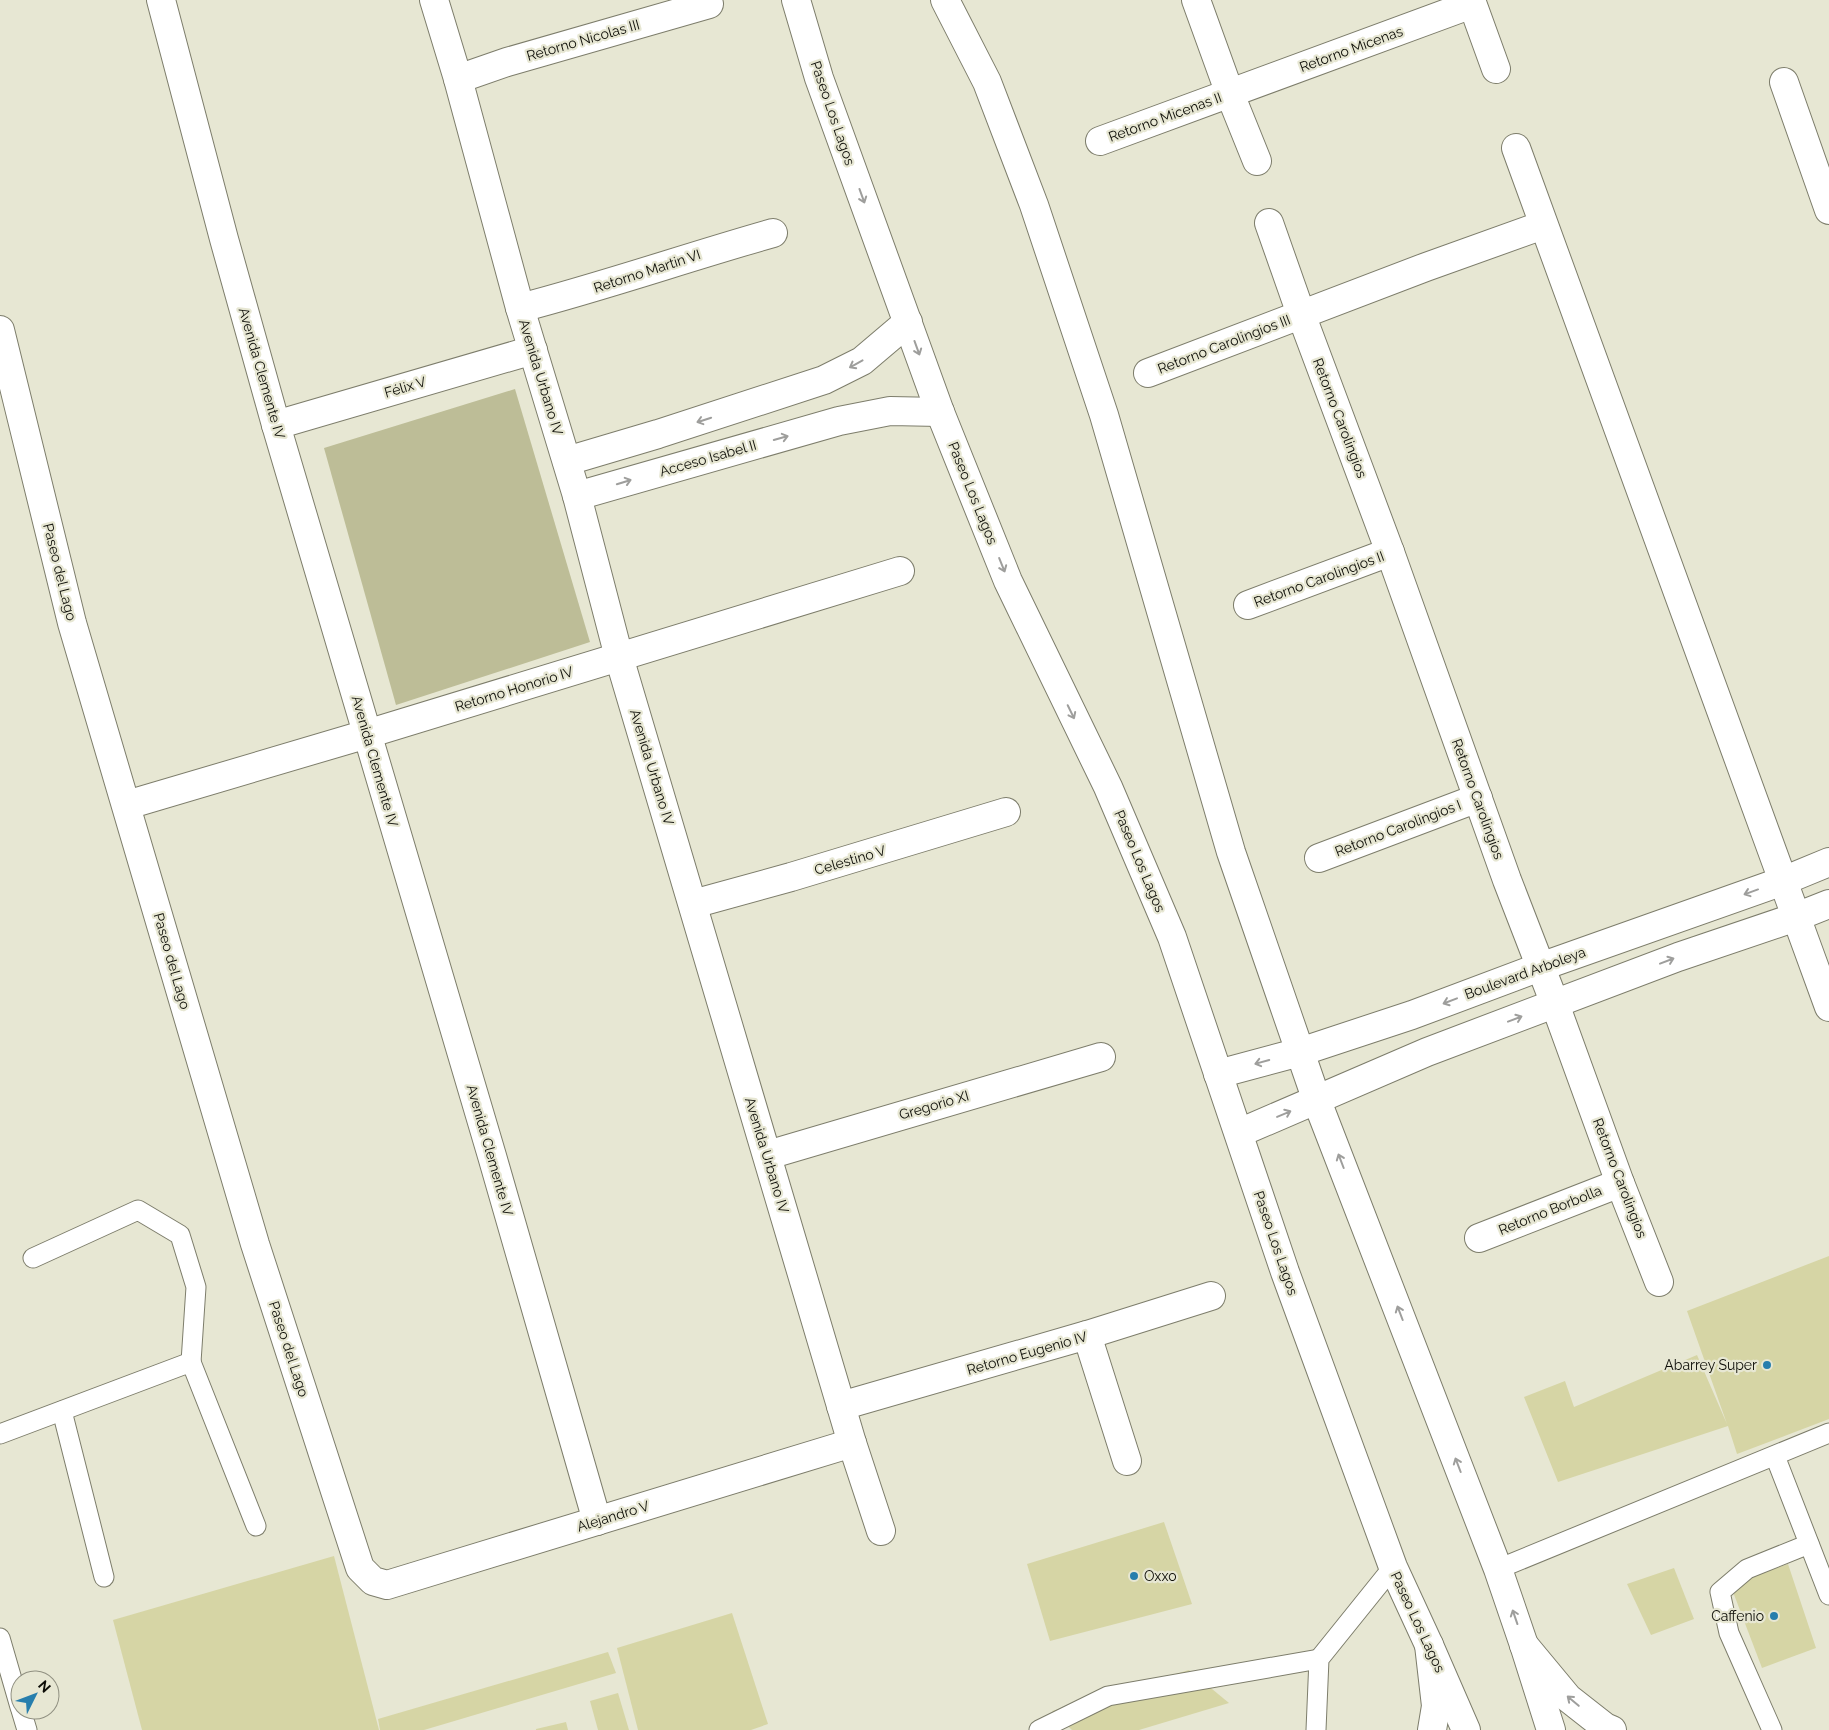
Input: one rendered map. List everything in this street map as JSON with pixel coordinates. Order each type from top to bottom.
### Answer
[{"type":"main road","name":"Avenida Clemente IV","points":[[161,0],[221,230],[276,425],[492,1156],[597,1521]]},
{"type":"main road","name":"Avenida Urbano IV","points":[[434,0],[458,79],[520,308],[578,496],[619,658],[852,1443],[881,1531]]},
{"type":"main road","name":"Paseo Los Lagos","points":[[796,0],[819,78],[940,412],[1008,581],[1108,787],[1168,928],[1285,1272],[1392,1567],[1466,1730]]},
{"type":"main road","points":[[945,0],[987,82],[1034,205],[1068,303],[1138,529],[1231,852],[1317,1100],[1498,1569],[1551,1730]]},
{"type":"main road","points":[[1196,0],[1230,94],[1257,161]]},
{"type":"main road","name":"Retorno Micenas","points":[[1230,94],[1472,2],[1496,69]]},
{"type":"main road","name":"Retorno Nicolas III","points":[[458,79],[506,62],[709,4]]},
{"type":"main road","points":[[1784,82],[1819,147],[1829,210]]},
{"type":"main road","name":"Retorno Micenas II","points":[[1100,141],[1230,94]]},
{"type":"main road","points":[[1516,148],[1829,1007]]},
{"type":"main road","name":"Retorno Carolingios","points":[[1269,223],[1540,967],[1620,1183],[1660,1282]]},
{"type":"main road","points":[[1301,314],[1543,225]]},
{"type":"main road","name":"Retorno Martin VI","points":[[520,308],[574,294],[773,233]]},
{"type":"main road","name":"Retorno Carolingios III","points":[[1148,373],[1301,314]]},
{"type":"main road","points":[[567,461],[658,434],[824,380],[862,361],[908,322]]},
{"type":"main road","name":"Paseo del Lago","points":[[0,330],[72,623],[255,1244],[360,1568],[373,1581]]},
{"type":"main road","name":"Félix V","points":[[276,425],[533,350]]},
{"type":"main road","points":[[824,380],[838,421]]},
{"type":"main road","name":"Acceso Isabel II","points":[[578,496],[838,421],[890,411],[940,412]]},
{"type":"main road","name":"Retorno Carolingios II","points":[[1248,605],[1390,552]]},
{"type":"main road","name":"Retorno Honorio IV","points":[[127,805],[900,572]]},
{"type":"main road","name":"Retorno Carolingios I","points":[[1319,858],[1478,798]]},
{"type":"main road","name":"Celestino V","points":[[693,904],[792,877],[1006,812]]},
{"type":"main road","name":"Boulevard Arboleya","points":[[1218,1074],[1300,1052],[1412,1015],[1540,967],[1783,881],[1829,862]]},
{"type":"main road","points":[[1239,1133],[1427,1052],[1678,957],[1799,926],[1829,904]]},
{"type":"main road","name":"Gregorio XI","points":[[768,1155],[1101,1057]]},
{"type":"main road","name":"Retorno Borbolla","points":[[1480,1238],[1620,1183]]},
{"type":"main road","name":"Retorno Eugenio IV","points":[[841,1406],[1087,1335],[1211,1296]]},
{"type":"main road","points":[[1087,1335],[1127,1461]]},
{"type":"main road","name":"Alejandro V","points":[[373,1581],[387,1585],[852,1443]]},
{"type":"main road","points":[[1429,1645],[1436,1706],[1432,1730]]},
{"type":"main road","points":[[1524,1645],[1568,1698],[1605,1727],[1612,1730]]},
{"type":"lane","points":[[33,1258],[138,1210],[180,1235],[196,1287],[191,1362],[256,1526]]},
{"type":"lane","points":[[0,1434],[191,1362]]},
{"type":"lane","points":[[62,1411],[104,1578]]},
{"type":"lane","points":[[1498,1569],[1829,1433]]},
{"type":"lane","points":[[1775,1456],[1829,1595]]},
{"type":"lane","points":[[1772,1730],[1729,1633],[1720,1592],[1747,1569],[1809,1544]]},
{"type":"lane","points":[[1316,1730],[1319,1659],[1392,1567]]},
{"type":"lane","points":[[0,1638],[10,1673]]},
{"type":"lane","points":[[1039,1730],[1108,1696],[1319,1659]]},
{"type":"green space","points":[[515,389],[590,642],[396,705],[324,448]]},
{"type":"building","points":[[1829,1256],[1829,1419],[1737,1454],[1728,1426],[1558,1482],[1524,1397],[1565,1381],[1574,1407],[1697,1355],[1727,1424],[1687,1311]]},
{"type":"building","name":"Oxxo","points":[[1164,1522],[1192,1604],[1050,1641],[1027,1564]]},
{"type":"building","points":[[334,1556],[379,1730],[142,1730],[113,1620]]},
{"type":"building","name":"Caffenio","points":[[1788,1564],[1816,1648],[1762,1668],[1730,1584]]},
{"type":"building","points":[[1674,1568],[1694,1619],[1651,1635],[1627,1584]]},
{"type":"building","points":[[732,1613],[768,1724],[751,1730],[638,1730],[617,1648]]},
{"type":"building","points":[[608,1652],[616,1673],[424,1730],[380,1730],[378,1719]]},
{"type":"building","points":[[1189,1670],[1229,1703],[1139,1730],[1072,1730],[1052,1711]]},
{"type":"building","points":[[618,1693],[629,1730],[598,1730],[590,1701]]},
{"type":"building","points":[[566,1722],[568,1730],[536,1730],[536,1729]]},
{"type":"place","name":"Abarrey Super","points":[[1767,1365]]},
{"type":"place","name":"Oxxo","points":[[1134,1576]]},
{"type":"place","name":"Caffenio","points":[[1774,1616]]}]
